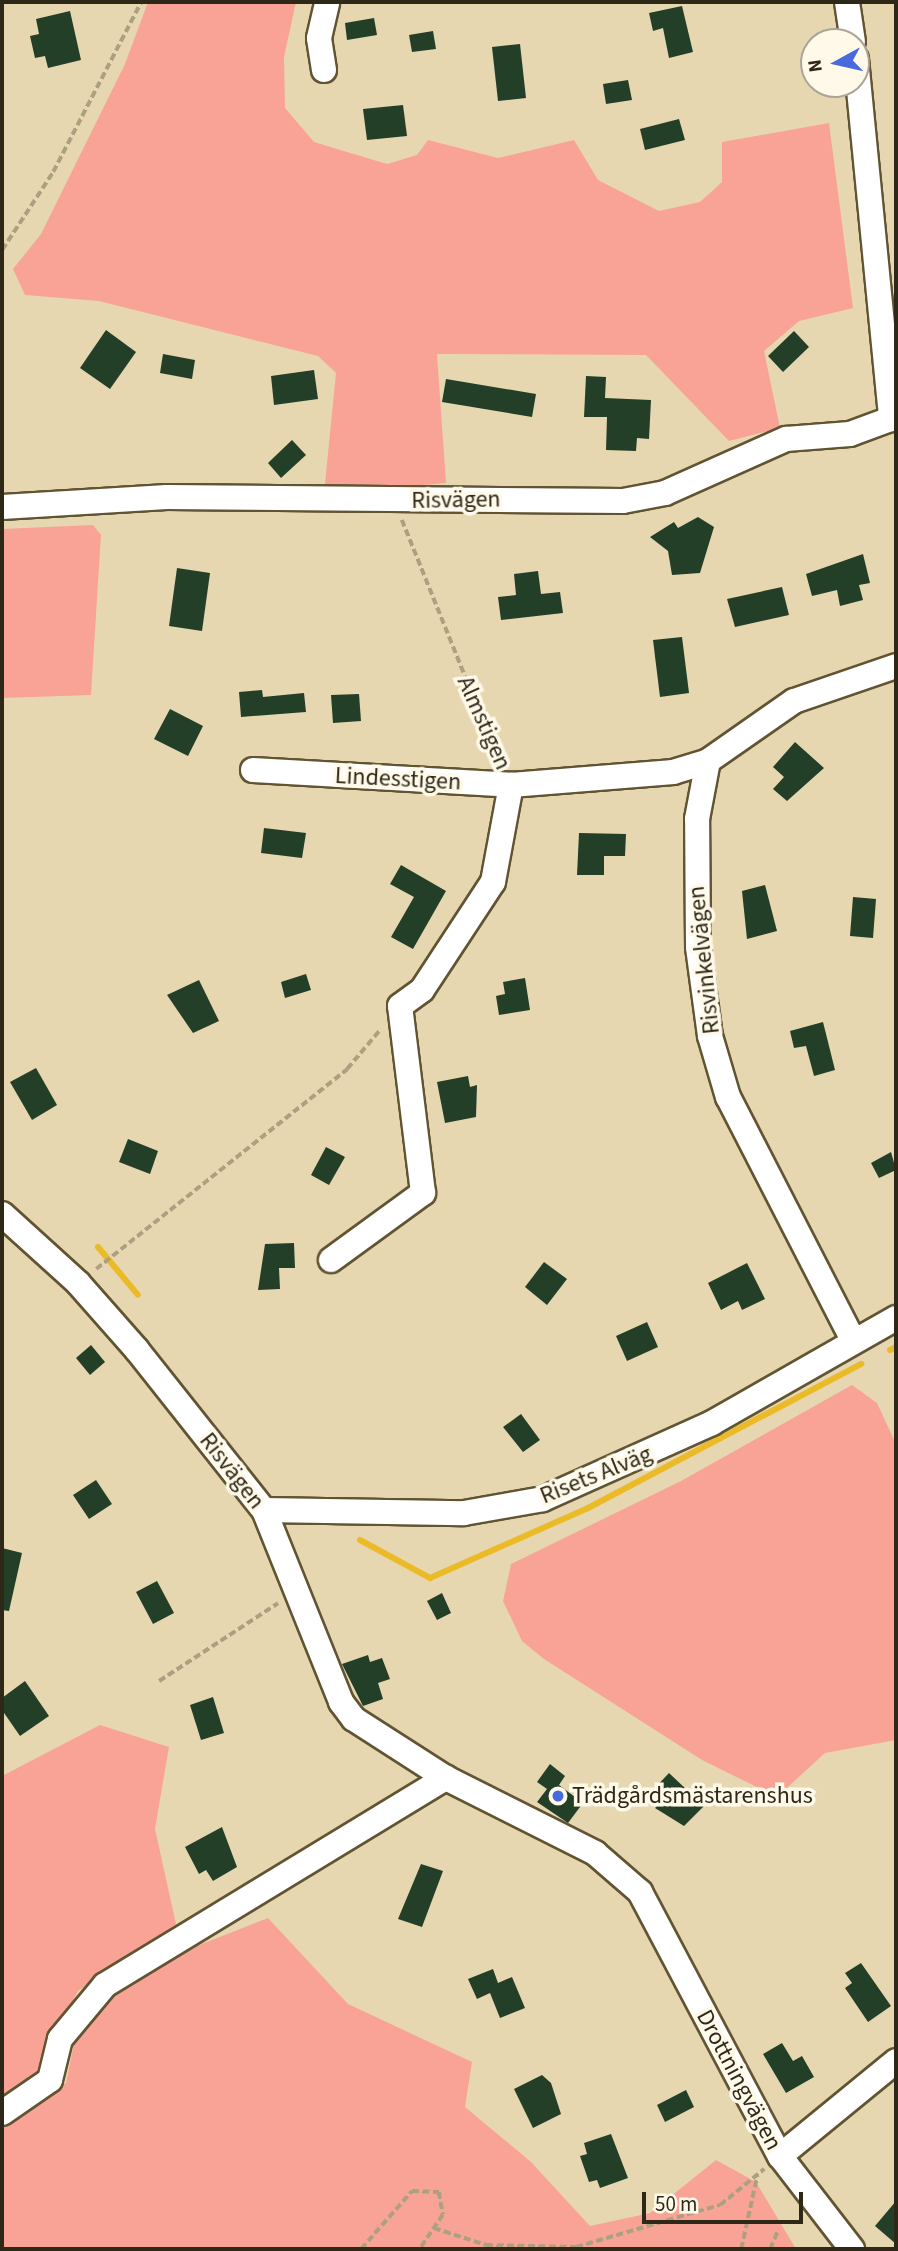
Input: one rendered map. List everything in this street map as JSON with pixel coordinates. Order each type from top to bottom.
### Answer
[{"type":"street","points":[[324,71],[319,38],[327,2]]},
{"type":"street","points":[[848,2],[851,28]]},
{"type":"street","points":[[860,98],[894,418]]},
{"type":"street","name":"Risvägen","points":[[2,507],[167,497],[396,502],[623,501],[665,493],[786,439],[850,435],[894,418]]},
{"type":"street","points":[[708,761],[794,701],[896,666]]},
{"type":"street","name":"Lindesstigen","points":[[253,770],[511,785],[673,772],[708,761]]},
{"type":"street","name":"Risvinkelvägen","points":[[708,761],[695,880],[710,1036],[758,1165],[853,1340]]},
{"type":"street","name":"Almstigen","points":[[400,1006],[422,990],[493,882],[511,785]]},
{"type":"street","points":[[331,1260],[423,1193],[400,1006]]},
{"type":"street","name":"Risvägen","points":[[2,1214],[78,1283],[137,1350],[264,1510],[354,1719],[446,1778],[594,1853],[640,1892],[662,1936]]},
{"type":"street","name":"Risets Alväg","points":[[264,1510],[464,1513],[543,1499],[712,1423],[853,1340],[896,1318]]},
{"type":"street","points":[[2,2113],[50,2080],[60,2039],[104,1985],[446,1778]]},
{"type":"street","name":"Drottningvägen","points":[[662,1936],[780,2156],[852,2249]]},
{"type":"street","points":[[780,2156],[896,2061]]},
{"type":"path","points":[[2,250],[53,172],[141,2]]},
{"type":"path","name":"Almstigen","points":[[396,502],[475,709],[511,785]]},
{"type":"path","points":[[105,1261],[347,1069],[400,1006]]},
{"type":"path","points":[[159,1681],[297,1590]]},
{"type":"path","points":[[434,2228],[486,2245],[576,2247],[720,2205],[780,2156]]},
{"type":"path","points":[[741,2249],[758,2174]]},
{"type":"path","points":[[360,2249],[412,2191],[439,2192],[443,2215],[419,2249]]},
{"type":"path","points":[[771,2249],[778,2230]]},
{"type":"shaded area","points":[[148,2],[296,2],[284,57],[285,108],[314,142],[387,164],[417,155],[428,140],[498,158],[574,140],[598,180],[659,211],[700,202],[722,182],[722,142],[829,123],[853,308],[799,321],[764,351],[780,428],[729,441],[646,355],[437,354],[446,483],[324,494],[336,373],[318,356],[99,301],[25,295],[13,269],[41,234],[125,64]]},
{"type":"shaded area","points":[[93,525],[101,535],[91,695],[2,698],[2,529]]},
{"type":"shaded area","points":[[852,1385],[877,1403],[896,1444],[896,1740],[825,1753],[777,1797],[702,1760],[544,1659],[522,1641],[503,1601],[511,1564],[681,1481]]},
{"type":"shaded area","points":[[100,1725],[169,1747],[155,1829],[176,1924],[78,1991],[50,2046],[58,2086],[66,2083],[76,2033],[104,2003],[184,1951],[268,1918],[348,2004],[472,2062],[465,2107],[531,2162],[590,2226],[650,2213],[716,2160],[756,2182],[796,2249],[2,2249],[2,1776]]},
{"type":"building","points":[[682,6],[693,52],[669,58],[663,28],[653,31],[649,13]]},
{"type":"building","points":[[70,11],[81,60],[48,68],[45,56],[35,58],[30,36],[39,34],[36,19]]},
{"type":"building","points":[[374,18],[377,35],[347,40],[345,23]]},
{"type":"building","points":[[433,31],[436,49],[412,52],[409,35]]},
{"type":"building","points":[[520,44],[526,98],[498,101],[492,47]]},
{"type":"building","points":[[628,80],[632,100],[606,104],[603,84]]},
{"type":"building","points":[[403,105],[407,136],[367,140],[363,109]]},
{"type":"building","points":[[679,119],[685,140],[645,150],[640,129]]},
{"type":"building","points":[[106,330],[136,352],[110,389],[80,368]]},
{"type":"building","points":[[794,331],[809,347],[783,372],[768,356]]},
{"type":"building","points":[[163,354],[195,360],[192,379],[160,373]]},
{"type":"building","points":[[314,370],[318,399],[274,405],[271,376]]},
{"type":"building","points":[[586,376],[606,377],[605,398],[651,400],[649,439],[637,438],[636,451],[606,450],[607,417],[584,417]]},
{"type":"building","points":[[446,379],[536,394],[532,417],[442,402]]},
{"type":"building","points":[[292,440],[306,455],[281,478],[268,463]]},
{"type":"building","points":[[698,517],[714,527],[700,573],[672,575],[668,551],[650,537],[674,522],[678,528]]},
{"type":"building","points":[[863,554],[870,583],[859,585],[863,600],[840,606],[837,590],[812,596],[806,574]]},
{"type":"building","points":[[177,568],[210,573],[202,631],[169,626]]},
{"type":"building","points":[[538,571],[541,594],[560,592],[563,613],[501,620],[498,597],[516,595],[514,574]]},
{"type":"building","points":[[782,587],[789,615],[735,627],[727,599]]},
{"type":"building","points":[[682,637],[689,693],[660,697],[653,640]]},
{"type":"building","points":[[262,690],[263,697],[304,693],[306,712],[241,717],[239,692]]},
{"type":"building","points":[[359,694],[361,721],[333,723],[331,695]]},
{"type":"building","points":[[170,709],[203,726],[188,756],[154,739]]},
{"type":"building","points":[[795,742],[824,768],[787,801],[773,789],[784,777],[773,767]]},
{"type":"building","points":[[264,828],[306,833],[302,858],[261,853]]},
{"type":"building","points":[[579,833],[626,834],[625,856],[604,856],[604,875],[577,875]]},
{"type":"building","points":[[401,865],[446,891],[413,949],[391,937],[414,897],[390,884]]},
{"type":"building","points":[[765,885],[777,931],[747,939],[742,891]]},
{"type":"building","points":[[853,897],[876,899],[873,938],[850,936]]},
{"type":"building","points":[[306,974],[311,990],[285,998],[281,982]]},
{"type":"building","points":[[525,978],[530,1010],[499,1015],[496,996],[505,994],[503,982]]},
{"type":"building","points":[[199,980],[219,1021],[193,1033],[167,995]]},
{"type":"building","points":[[823,1022],[835,1070],[814,1076],[806,1046],[794,1048],[790,1031]]},
{"type":"building","points":[[36,1068],[57,1105],[32,1120],[10,1082]]},
{"type":"building","points":[[468,1076],[470,1087],[477,1085],[476,1117],[445,1123],[437,1082]]},
{"type":"building","points":[[128,1139],[158,1151],[150,1174],[119,1162]]},
{"type":"building","points":[[326,1147],[345,1157],[329,1185],[311,1175]]},
{"type":"building","points":[[891,1152],[896,1170],[879,1178],[871,1163]]},
{"type":"building","points":[[294,1243],[295,1268],[279,1268],[280,1289],[258,1290],[265,1244]]},
{"type":"building","points":[[544,1262],[567,1279],[547,1305],[525,1287]]},
{"type":"building","points":[[747,1263],[765,1299],[742,1310],[738,1301],[721,1310],[708,1283]]},
{"type":"building","points":[[647,1322],[658,1347],[627,1361],[616,1336]]},
{"type":"building","points":[[91,1345],[105,1362],[90,1375],[76,1358]]},
{"type":"building","points":[[521,1414],[540,1440],[523,1452],[503,1427]]},
{"type":"building","points":[[96,1480],[112,1504],[89,1519],[73,1495]]},
{"type":"building","points":[[2,1548],[22,1553],[9,1611],[2,1610]]},
{"type":"building","points":[[157,1581],[174,1613],[153,1624],[136,1592]]},
{"type":"building","points":[[442,1593],[451,1613],[437,1620],[427,1601]]},
{"type":"building","points":[[368,1655],[370,1662],[382,1658],[390,1679],[378,1683],[383,1699],[363,1706],[342,1664]]},
{"type":"building","points":[[25,1681],[49,1716],[20,1736],[2,1710],[2,1698]]},
{"type":"building","points":[[213,1697],[224,1733],[201,1740],[190,1705]]},
{"type":"building","name":"Trädgårdsmästarenshus","points":[[550,1764],[565,1776],[559,1785],[583,1803],[568,1823],[537,1802],[547,1789],[537,1782]]},
{"type":"building","points":[[669,1773],[704,1806],[684,1826],[655,1808],[661,1802],[651,1792]]},
{"type":"building","points":[[222,1827],[237,1867],[213,1881],[206,1870],[199,1874],[185,1847]]},
{"type":"building","points":[[421,1864],[443,1871],[422,1927],[398,1919]]},
{"type":"building","points":[[861,1963],[891,2006],[868,2022],[845,1988],[852,1983],[845,1973]]},
{"type":"building","points":[[493,1969],[498,1983],[512,1977],[525,2008],[500,2018],[490,1993],[477,1999],[468,1979]]},
{"type":"building","points":[[782,2043],[793,2061],[802,2056],[814,2077],[786,2093],[763,2054]]},
{"type":"building","points":[[542,2075],[551,2083],[561,2114],[533,2128],[514,2089]]},
{"type":"building","points":[[686,2090],[694,2107],[665,2122],[657,2105]]},
{"type":"building","points":[[611,2134],[628,2178],[600,2188],[597,2180],[589,2182],[580,2156],[587,2154],[584,2143]]},
{"type":"building","points":[[896,2201],[896,2244],[875,2226]]},
{"type":"waterway","points":[[98,1247],[138,1295]]},
{"type":"waterway","points":[[890,1350],[896,1347]]},
{"type":"waterway","points":[[360,1540],[430,1578],[588,1508],[861,1364]]},
{"type":"place","name":"Trädgårdsmästarenshus","points":[[558,1796]]}]
